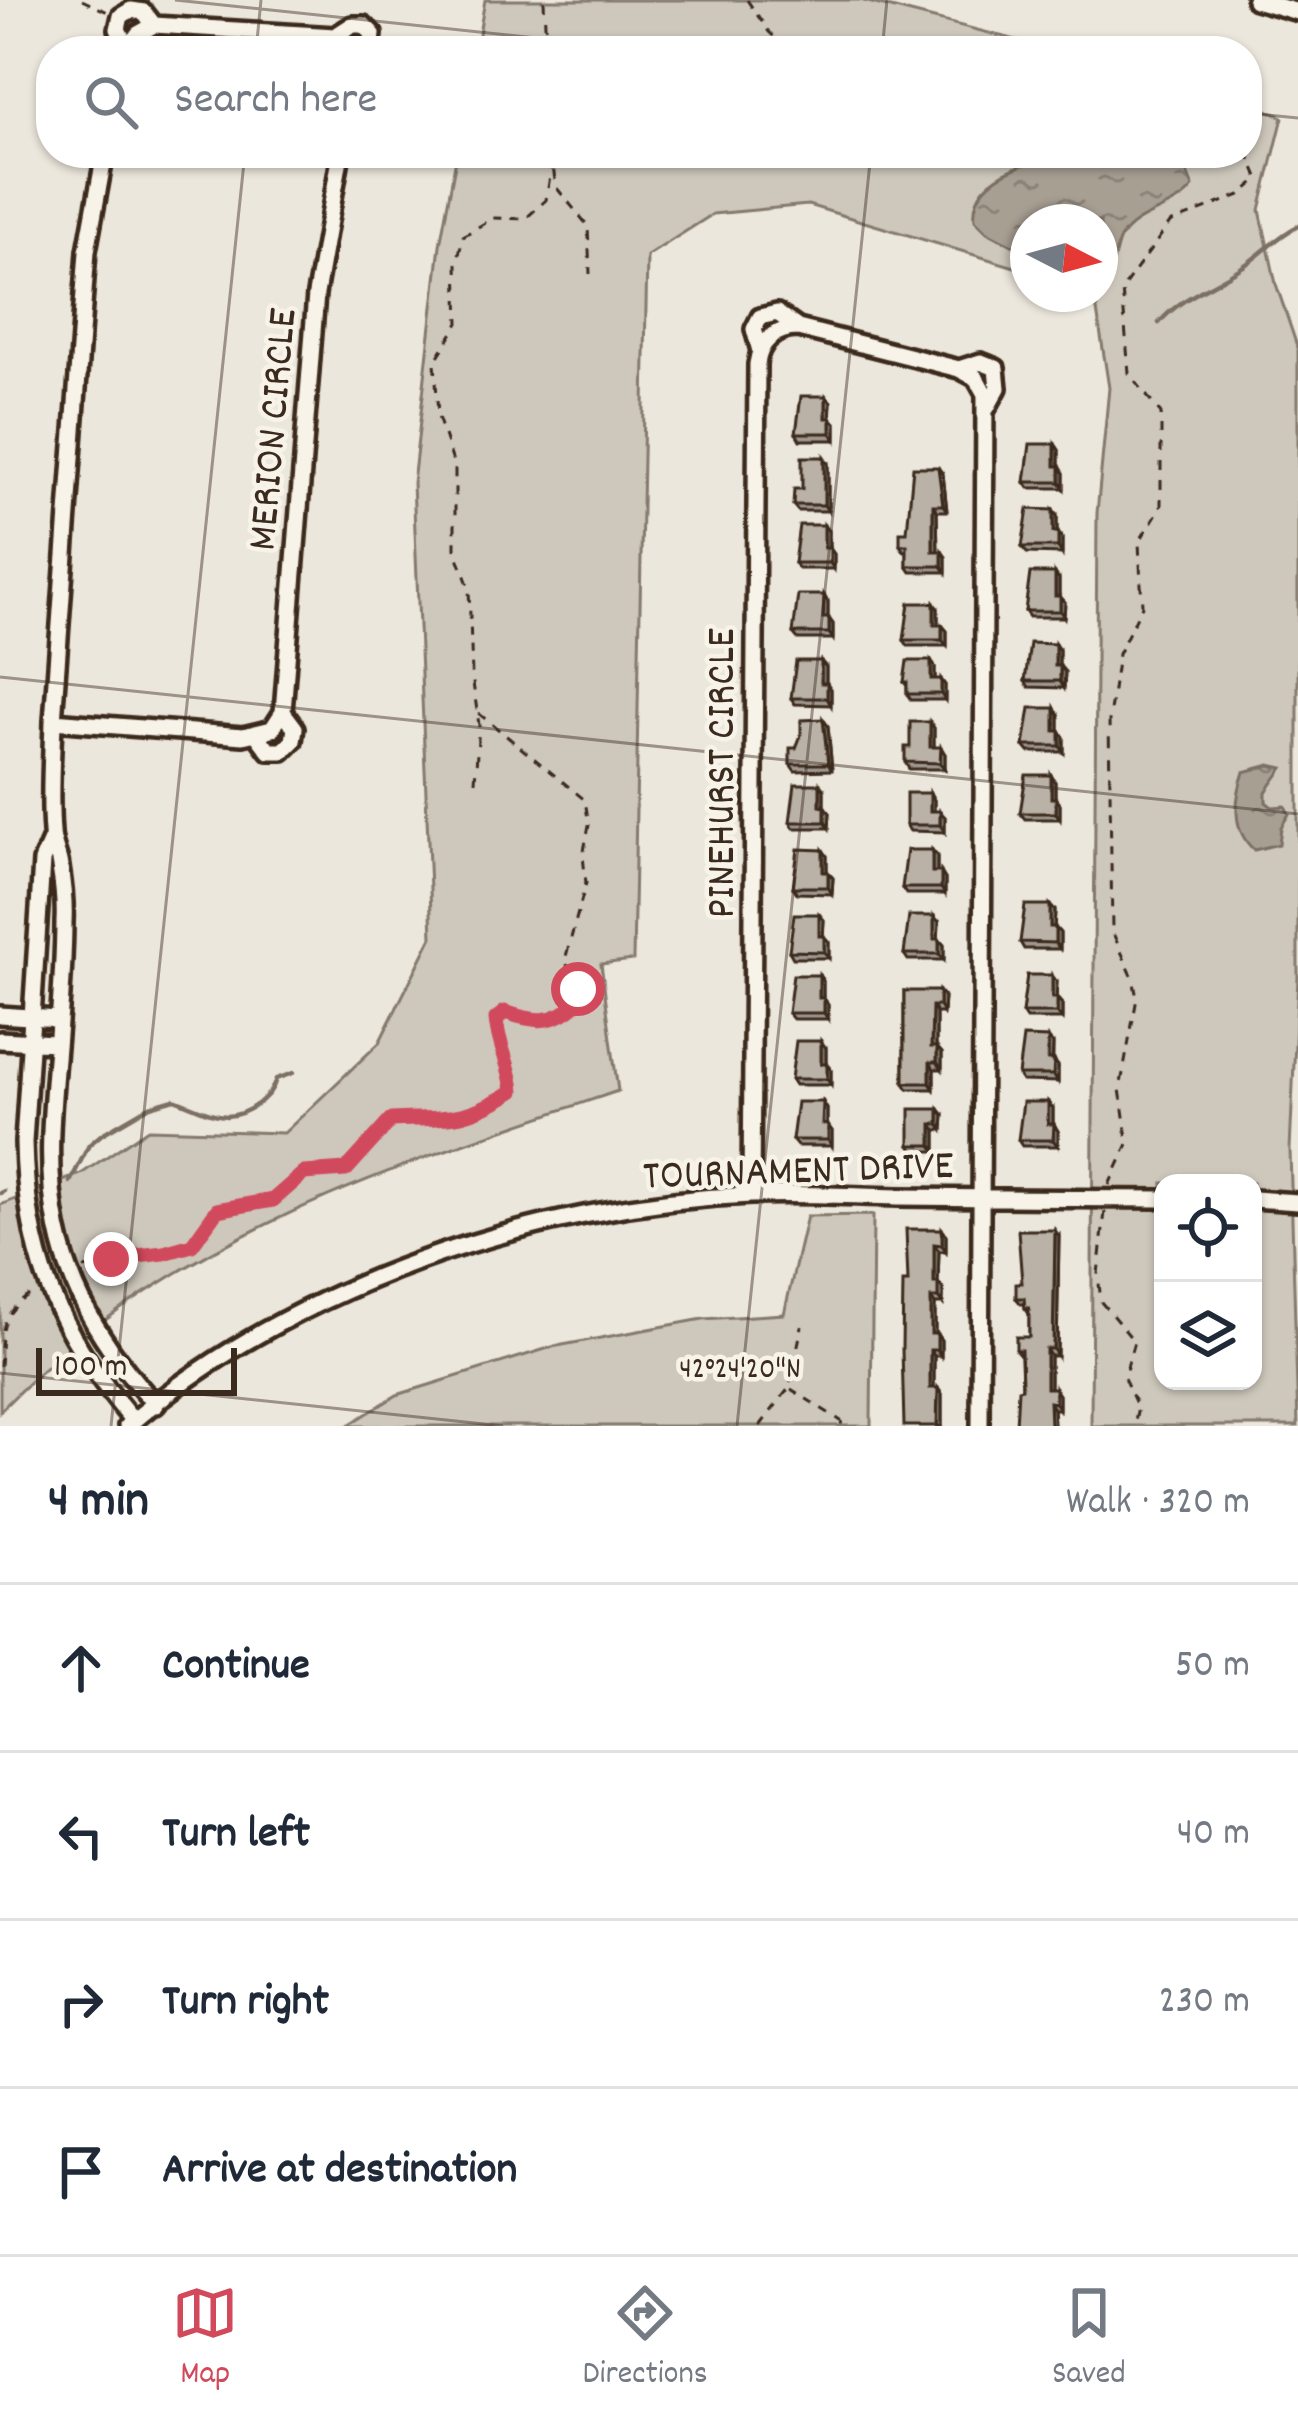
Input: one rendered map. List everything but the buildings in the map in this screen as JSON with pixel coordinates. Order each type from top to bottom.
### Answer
[{"type":"street","points":[[1256,0],[1298,12]]},
{"type":"street","points":[[121,36],[121,16],[131,10],[144,12],[154,25]]},
{"type":"street","points":[[137,36],[154,25],[335,36],[352,25],[364,25],[373,36]]},
{"type":"street","points":[[102,168],[87,250],[53,722],[52,838],[60,862],[64,920],[48,1125],[48,1185],[58,1246],[69,1275],[101,1339],[156,1405]]},
{"type":"street","name":"MERION CIRCLE","points":[[53,722],[257,735],[269,751],[283,751],[293,741],[295,728],[283,712],[316,294],[338,168]]},
{"type":"street","name":"PINEHURST CIRCLE","points":[[751,1195],[760,351],[775,334],[798,328],[959,369],[980,383],[987,408],[980,1426]]},
{"type":"street","points":[[257,735],[272,729],[283,712]]},
{"type":"street","points":[[52,838],[42,861],[25,1188],[46,1284],[64,1325],[130,1423]]},
{"type":"street","points":[[0,1015],[58,1019]]},
{"type":"street","points":[[0,1040],[55,1043]]},
{"type":"street","name":"TOURNAMENT DRIVE","points":[[130,1423],[216,1362],[291,1318],[431,1256],[599,1210],[751,1195],[1154,1199]]},
{"type":"street","points":[[1262,1199],[1293,1199]]},
{"type":"path","points":[[82,0],[121,16]]},
{"type":"path","points":[[544,0],[545,36]]},
{"type":"path","points":[[747,0],[773,36]]},
{"type":"path","points":[[475,781],[477,712],[469,587],[455,549],[455,468],[438,417],[435,361],[459,323],[457,264],[463,236],[493,218],[525,219],[546,200],[551,168]]},
{"type":"path","points":[[553,168],[556,187],[588,226],[590,274]]},
{"type":"path","points":[[1134,1426],[1138,1408],[1124,1378],[1134,1341],[1100,1302],[1098,1274],[1106,1198],[1128,1144],[1120,1089],[1137,998],[1112,931],[1109,719],[1118,654],[1142,606],[1139,542],[1161,507],[1161,415],[1129,374],[1122,290],[1170,223],[1240,195],[1259,179],[1254,168]]},
{"type":"path","points":[[69,1275],[111,1259],[192,1245],[217,1210],[273,1200],[304,1173],[346,1170],[391,1120],[455,1120],[513,1091],[511,1072],[498,1047],[496,1019],[505,1012],[542,1022],[564,1015],[576,1004],[578,989],[565,960],[586,884],[589,825],[585,800],[477,712]]},
{"type":"path","points":[[0,1366],[1,1318],[12,1304],[46,1284]]},
{"type":"path","points":[[760,1426],[789,1388],[802,1326]]},
{"type":"path","points":[[789,1388],[842,1426]]},
{"type":"shaded area","points":[[485,0],[860,0],[1000,36],[479,36]]},
{"type":"shaded area","points":[[1262,108],[1283,117],[1260,210],[1276,284],[1298,349],[1298,977],[1290,1150],[1298,1426],[1091,1426],[1097,513],[1109,388],[1097,312],[1118,312],[1118,204],[1010,204],[1010,266],[808,205],[713,214],[647,256],[633,960],[601,964],[618,1091],[369,1179],[211,1253],[136,1298],[66,1350],[0,1411],[0,1205],[81,1174],[148,1129],[284,1133],[379,1043],[432,937],[413,483],[440,245],[454,168],[1262,168]]},
{"type":"shaded area","points":[[873,1215],[871,1426],[347,1426],[397,1395],[552,1347],[703,1319],[784,1314],[807,1216]]},
{"type":"water","points":[[1014,168],[1185,168],[1193,187],[1127,230],[1118,245],[1118,204],[1010,204],[1010,244],[975,220],[976,203],[984,189]]},
{"type":"water","points":[[1270,765],[1283,768],[1266,792],[1266,802],[1272,807],[1285,806],[1289,814],[1279,844],[1254,850],[1238,823],[1239,793],[1244,772]]},
{"type":"waterway","points":[[1159,323],[1178,305],[1298,226]]},
{"type":"waterway","points":[[70,1182],[89,1145],[150,1106],[174,1099],[217,1115],[237,1115],[262,1100],[276,1079],[293,1073]]},
{"type":"waterway","points":[[0,1193],[4,1191]]},
{"type":"route","points":[[111,1259],[192,1245],[217,1210],[273,1200],[304,1173],[346,1170],[391,1120],[455,1120],[484,1109],[513,1091],[511,1072],[498,1047],[496,1019],[505,1012],[542,1022],[564,1015],[576,1004],[578,989]]}]
